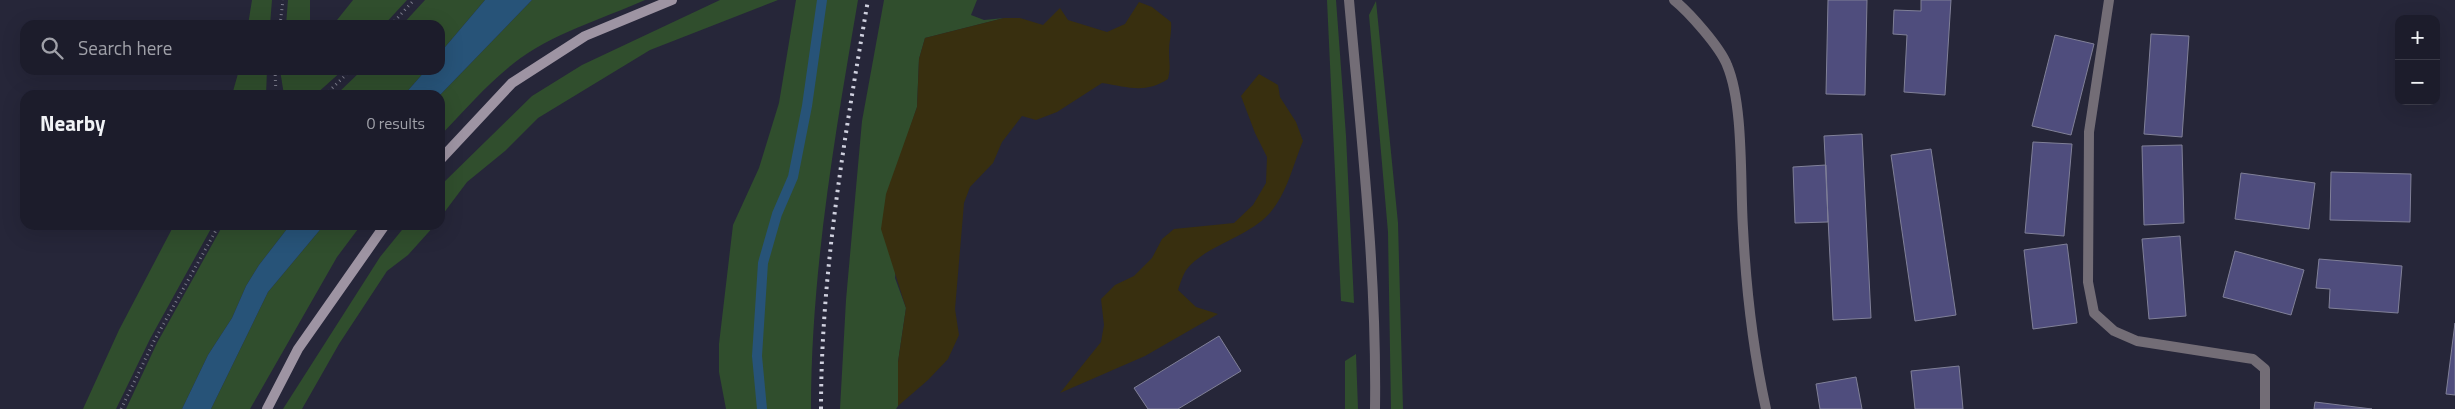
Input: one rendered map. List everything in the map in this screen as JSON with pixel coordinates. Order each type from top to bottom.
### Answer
[{"type":"main road","points":[[445,155],[512,83],[585,36],[672,0]]},
{"type":"main road","points":[[267,409],[298,349],[381,230]]},
{"type":"street","points":[[1349,0],[1373,273],[1376,347],[1375,409]]},
{"type":"street","points":[[1674,0],[1703,30],[1727,64],[1737,106],[1743,230],[1753,340],[1766,409]]},
{"type":"street","points":[[2109,0],[2089,132],[2088,282],[2094,314],[2114,332],[2137,341],[2253,359],[2266,369],[2265,409]]},
{"type":"path","points":[[281,20],[283,0]]},
{"type":"path","points":[[396,20],[414,0]]},
{"type":"path","points":[[275,75],[276,90]]},
{"type":"path","points":[[329,90],[346,75]]},
{"type":"path","points":[[122,409],[154,341],[216,230]]},
{"type":"green space","points":[[252,0],[272,0],[270,20],[249,20]]},
{"type":"green space","points":[[288,0],[310,0],[310,20],[286,20]]},
{"type":"green space","points":[[353,0],[407,0],[389,20],[337,20]]},
{"type":"green space","points":[[425,0],[485,0],[445,47],[445,20],[407,20]]},
{"type":"green space","points":[[532,0],[645,0],[560,35],[528,53],[494,80],[445,131],[445,90]]},
{"type":"green space","points":[[720,0],[778,0],[650,50],[538,118],[505,151],[467,182],[445,211],[445,181],[532,96],[582,65]]},
{"type":"green space","points":[[796,0],[820,0],[806,105],[791,176],[776,214],[762,263],[755,356],[761,409],[726,409],[719,372],[719,344],[733,225],[759,168],[779,103]]},
{"type":"green space","points":[[824,0],[858,0],[833,153],[820,255],[815,306],[811,409],[764,409],[758,356],[765,264],[779,215],[794,178],[809,106]]},
{"type":"green space","points":[[884,0],[977,0],[971,15],[984,20],[1004,18],[925,38],[919,59],[917,107],[909,131],[895,278],[906,308],[898,362],[898,406],[896,409],[840,409],[846,300],[862,121]]},
{"type":"green space","points":[[1327,0],[1336,0],[1346,136],[1354,303],[1341,301]]},
{"type":"green space","points":[[1376,1],[1398,223],[1403,409],[1391,409],[1388,232],[1369,15]]},
{"type":"green space","points":[[238,75],[267,75],[266,90],[233,90]]},
{"type":"green space","points":[[281,75],[337,75],[321,90],[283,90]]},
{"type":"green space","points":[[357,75],[422,75],[408,90],[341,90]]},
{"type":"green space","points":[[171,230],[210,230],[150,339],[116,409],[83,409],[119,330]]},
{"type":"green space","points":[[220,230],[286,230],[259,265],[246,286],[232,318],[208,355],[182,409],[126,409],[157,343]]},
{"type":"green space","points":[[320,230],[357,230],[337,257],[250,409],[211,409],[268,292]]},
{"type":"green space","points":[[402,230],[430,230],[408,255],[387,271],[339,344],[302,409],[283,409],[380,257]]},
{"type":"green space","points":[[1356,354],[1358,409],[1345,409],[1345,361]]},
{"type":"sand","points":[[1139,2],[1152,7],[1171,22],[1168,79],[1152,87],[1144,88],[1102,83],[1057,112],[1036,120],[1022,116],[1002,142],[993,163],[970,187],[964,203],[955,309],[959,335],[948,359],[928,380],[898,406],[898,362],[906,308],[881,229],[886,194],[917,107],[919,59],[925,38],[1004,18],[1020,18],[1043,25],[1060,8],[1068,20],[1107,32],[1125,24]]},
{"type":"sand","points":[[1259,74],[1278,85],[1280,97],[1296,122],[1303,141],[1285,188],[1269,214],[1250,229],[1204,254],[1184,274],[1178,290],[1196,307],[1218,314],[1145,356],[1060,393],[1101,342],[1104,325],[1101,299],[1115,285],[1134,276],[1152,258],[1162,239],[1174,229],[1234,223],[1253,205],[1266,183],[1267,157],[1255,133],[1241,96]]},
{"type":"water","points":[[485,0],[532,0],[445,90],[408,90],[422,75],[445,75],[445,47]]},
{"type":"water","points":[[286,230],[320,230],[268,292],[211,409],[182,409],[208,355],[232,318],[246,286],[259,265]]},
{"type":"building","points":[[1828,0],[1867,0],[1865,95],[1826,94]]},
{"type":"building","points":[[1921,0],[1951,0],[1945,95],[1904,92],[1907,35],[1893,34],[1894,10],[1921,11]]},
{"type":"building","points":[[2151,34],[2189,36],[2182,137],[2144,134]]},
{"type":"building","points":[[2055,35],[2094,44],[2071,135],[2032,126]]},
{"type":"building","points":[[1862,134],[1871,318],[1833,320],[1824,136]]},
{"type":"building","points":[[2033,142],[2072,144],[2064,236],[2025,233]]},
{"type":"building","points":[[2182,145],[2184,223],[2144,225],[2142,146]]},
{"type":"building","points":[[1931,149],[1956,315],[1915,321],[1891,155]]},
{"type":"building","points":[[1826,165],[1828,222],[1795,223],[1793,167]]},
{"type":"building","points":[[2331,172],[2411,174],[2410,222],[2330,220]]},
{"type":"building","points":[[2241,173],[2315,183],[2309,229],[2235,219]]},
{"type":"building","points":[[2180,236],[2186,316],[2149,319],[2142,239]]},
{"type":"building","points":[[2067,244],[2077,323],[2033,329],[2024,250]]},
{"type":"building","points":[[2235,251],[2304,270],[2291,315],[2223,297]]},
{"type":"building","points":[[2319,259],[2402,266],[2398,313],[2329,308],[2330,289],[2316,288]]},
{"type":"building","points":[[2455,323],[2455,395],[2446,394]]},
{"type":"building","points":[[1219,336],[1241,371],[1178,409],[1148,409],[1134,388]]},
{"type":"building","points":[[1959,366],[1963,409],[1915,409],[1911,371]]},
{"type":"building","points":[[1856,377],[1862,409],[1820,409],[1816,384]]},
{"type":"building","points":[[2315,402],[2372,409],[2314,409]]},
{"type":"waterway","points":[[762,409],[757,356],[763,263],[777,214],[793,177],[807,106],[822,0]]},
{"type":"railway","points":[[821,409],[825,306],[830,255],[843,153],[868,0]]}]
